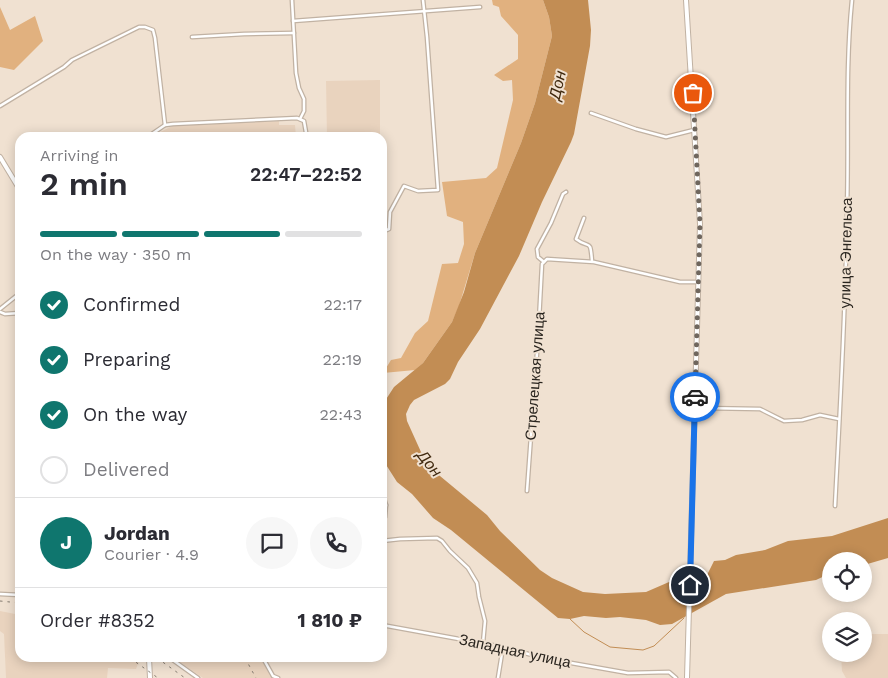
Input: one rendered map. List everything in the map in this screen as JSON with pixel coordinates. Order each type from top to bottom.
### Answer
[{"type":"main road","points":[[686,0],[700,224],[687,678]]},
{"type":"main road","points":[[0,157],[15,182]]},
{"type":"main road","points":[[149,662],[150,678]]},
{"type":"street","points":[[292,0],[296,73],[304,100],[304,111],[300,120]]},
{"type":"street","points":[[387,229],[389,228],[390,212],[404,186],[418,191],[438,190],[423,0]]},
{"type":"street","name":"улица Энгельса","points":[[835,506],[845,321],[848,208],[848,80],[852,0]]},
{"type":"street","points":[[293,21],[480,7]]},
{"type":"street","points":[[0,106],[64,67],[72,60],[139,27],[146,27],[153,30],[155,38],[165,125]]},
{"type":"street","points":[[192,37],[294,33]]},
{"type":"street","points":[[591,113],[636,129],[666,137],[695,130]]},
{"type":"street","points":[[155,132],[165,125],[300,120],[304,121],[305,132]]},
{"type":"street","name":"Стрелецкая улица","points":[[527,491],[542,264],[544,262],[538,257],[537,250],[563,194],[566,192]]},
{"type":"street","points":[[584,218],[576,239],[591,246],[592,262]]},
{"type":"street","points":[[544,262],[547,259],[592,262],[680,282],[698,282]]},
{"type":"street","points":[[15,297],[0,310],[2,314],[15,313]]},
{"type":"street","points":[[695,406],[703,408],[760,409],[784,421],[802,420],[820,415],[839,419]]},
{"type":"street","points":[[387,540],[400,538],[437,538],[468,568],[477,583],[485,621],[483,643]]},
{"type":"street","points":[[0,594],[15,595]]},
{"type":"street","name":"Западная улица","points":[[387,626],[503,647],[544,658],[628,672],[669,672],[676,678]]},
{"type":"street","points":[[498,678],[503,647]]},
{"type":"street","points":[[176,662],[198,678]]},
{"type":"street","points":[[265,662],[273,676],[278,678]]},
{"type":"shaded area","points":[[492,0],[543,0],[549,17],[552,36],[535,103],[521,143],[475,253],[459,306],[452,322],[423,363],[415,370],[387,373],[387,366],[391,360],[401,358],[415,333],[428,321],[442,264],[458,263],[464,244],[463,222],[447,216],[442,182],[486,178],[497,168],[513,100],[512,80],[503,81],[494,75],[518,59],[518,35],[501,16],[499,7],[493,5]]},
{"type":"shaded area","points":[[0,7],[10,30],[35,16],[43,41],[14,70],[0,67]]},
{"type":"shaded area","points":[[380,80],[380,132],[327,132],[326,81]]},
{"type":"shaded area","points":[[279,121],[279,125],[295,125],[296,132],[161,132],[172,126]]},
{"type":"shaded area","points":[[0,611],[15,614],[15,662],[139,662],[136,669],[108,668],[107,678],[6,678],[4,634],[0,631]]},
{"type":"shaded area","points":[[872,634],[888,634],[888,678],[846,678],[842,671],[841,662],[872,662]]},
{"type":"shaded area","points":[[180,662],[263,662],[270,676],[275,678],[203,678]]},
{"type":"water","name":"Дон","points":[[543,0],[588,0],[591,30],[590,46],[574,134],[519,256],[480,329],[458,362],[450,379],[445,384],[414,400],[410,405],[406,414],[407,421],[421,452],[440,476],[487,515],[500,531],[540,570],[552,578],[583,592],[605,594],[646,592],[676,579],[687,584],[699,581],[707,575],[714,561],[765,550],[788,541],[832,536],[888,518],[888,558],[872,563],[872,552],[822,552],[822,577],[816,580],[726,594],[672,624],[660,625],[646,620],[620,617],[584,616],[570,619],[558,618],[451,530],[433,518],[412,494],[397,482],[387,466],[387,398],[394,387],[423,363],[452,322],[464,292],[475,253],[521,143],[535,103],[552,36],[549,17]]},
{"type":"waterway","points":[[570,619],[584,632],[610,647],[643,650],[654,646],[684,618]]},
{"type":"railway","points":[[0,601],[15,602]]},
{"type":"railway","points":[[136,662],[158,678]]},
{"type":"railway","points":[[163,662],[185,678]]},
{"type":"railway","points":[[247,662],[256,678]]},
{"type":"way so far","points":[[693,93],[700,224],[695,397]]},
{"type":"route","points":[[690,585],[695,397]]}]
